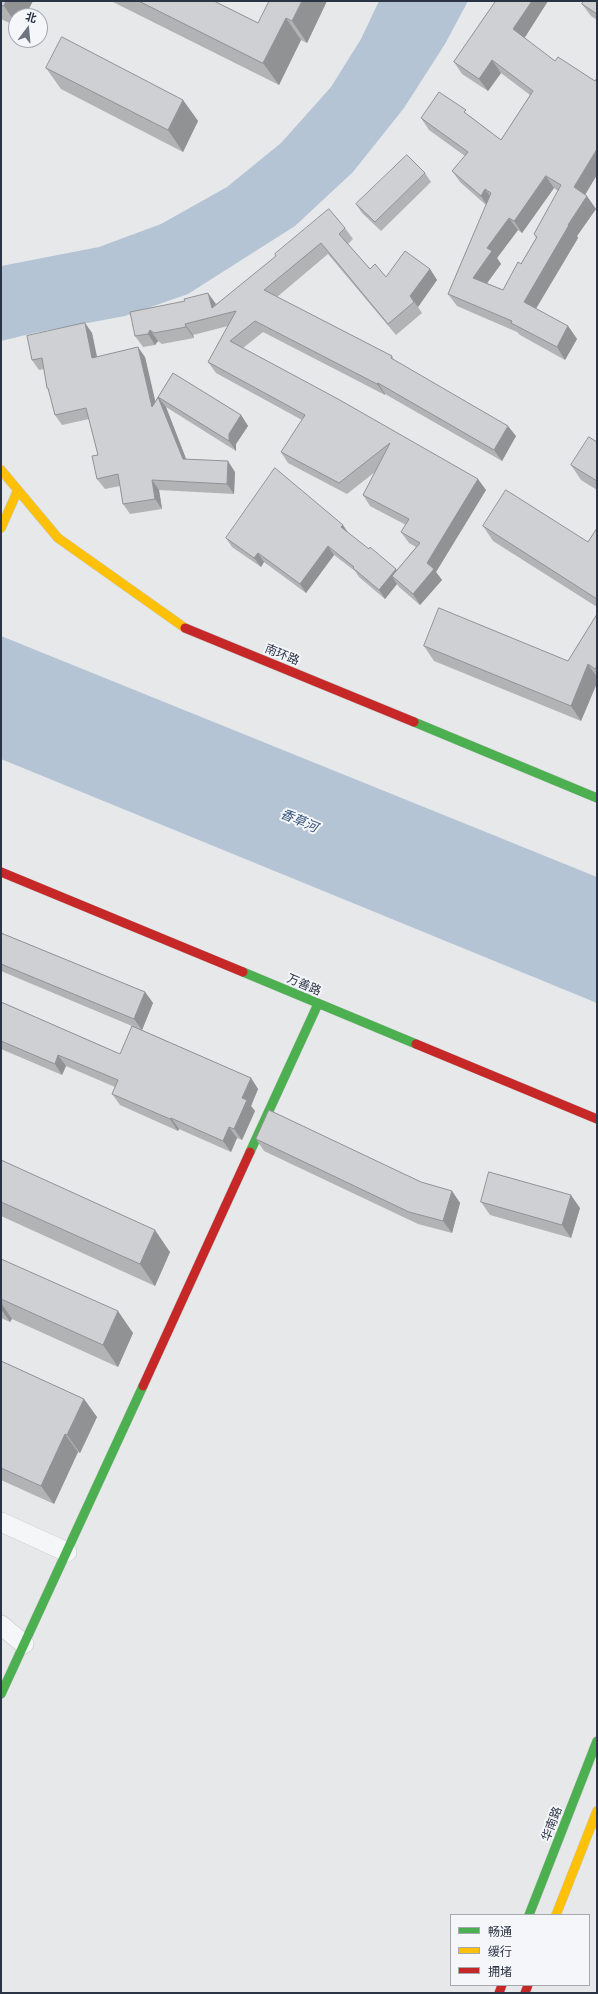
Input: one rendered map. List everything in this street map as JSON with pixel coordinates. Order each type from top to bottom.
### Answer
[{"type":"main road","name":"南环路","points":[[1,470],[17,492],[58,538],[180,626],[597,798]]},
{"type":"main road","points":[[1,528],[17,492]]},
{"type":"main road","name":"万善路","points":[[1,872],[597,1120]]},
{"type":"main road","points":[[1,1694],[318,1004]]},
{"type":"main road","name":"华南路","points":[[529,1914],[597,1741]]},
{"type":"main road","points":[[556,1914],[597,1811]]},
{"type":"street","points":[[1,1522],[67,1552]]},
{"type":"street","points":[[1,1625],[24,1644]]},
{"type":"water","points":[[379,1],[468,1],[445,44],[404,108],[353,172],[295,226],[188,294],[125,316],[34,333],[1,341],[1,266],[99,247],[161,224],[227,187],[281,143],[331,87],[361,39]]},
{"type":"water","name":"香草河","points":[[1,636],[597,877],[597,1003],[1,759]]},
{"type":"building","points":[[1,1],[6,1],[4,6],[1,5]]},
{"type":"building","points":[[139,1],[214,1],[258,23],[269,1],[302,1],[292,21],[286,18],[263,63]]},
{"type":"building","points":[[496,1],[532,1],[513,29],[555,61],[558,57],[595,81],[597,78],[597,149],[574,187],[587,196],[568,225],[524,302],[568,326],[557,347],[511,323],[512,321],[448,294],[491,193],[485,189],[481,196],[452,171],[468,152],[421,118],[439,92],[466,110],[464,112],[501,140],[533,91],[492,60],[479,79],[454,62]],"holes":[[[546,176],[561,185],[534,234],[537,237],[521,264],[518,262],[503,290],[473,278],[492,251],[487,248],[509,218],[514,221]]]},
{"type":"building","points":[[584,1],[597,1],[597,14],[582,4]]},
{"type":"building","points":[[62,37],[183,100],[168,130],[46,68]]},
{"type":"building","points":[[407,155],[425,173],[375,222],[356,204]]},
{"type":"building","points":[[329,209],[345,228],[339,234],[370,269],[375,264],[386,277],[405,251],[430,269],[410,296],[414,302],[388,324],[321,243],[264,290],[392,356],[391,358],[508,426],[494,450],[378,383],[377,384],[255,321],[230,341],[338,399],[478,479],[427,563],[434,569],[413,594],[392,576],[420,543],[401,532],[409,519],[363,495],[390,443],[339,483],[281,452],[305,415],[208,362],[236,311],[185,324],[186,327],[154,333],[150,330],[148,334],[135,336],[130,312],[185,301],[184,299],[208,293],[212,308],[276,256],[275,254]]},
{"type":"building","points":[[85,323],[92,358],[138,347],[152,407],[158,397],[183,459],[228,461],[227,484],[152,480],[155,499],[123,504],[118,474],[97,479],[92,456],[98,455],[86,408],[55,415],[47,388],[42,358],[32,360],[27,336]]},
{"type":"building","points":[[173,373],[241,415],[229,434],[229,441],[158,397]]},
{"type":"building","points":[[589,437],[597,442],[597,481],[571,465]]},
{"type":"building","points":[[275,468],[343,525],[341,527],[369,549],[370,547],[396,569],[379,590],[328,546],[300,584],[258,553],[254,558],[226,538]]},
{"type":"building","points":[[506,490],[588,542],[597,528],[597,599],[483,526]]},
{"type":"building","points":[[439,608],[568,661],[597,614],[597,666],[595,669],[588,664],[571,706],[424,646]]},
{"type":"building","points":[[1,933],[145,992],[134,1019],[1,964]]},
{"type":"building","points":[[1,1002],[120,1054],[132,1026],[251,1078],[242,1098],[247,1100],[234,1129],[229,1127],[223,1141],[112,1094],[118,1080],[58,1055],[55,1064],[1,1041]]},
{"type":"building","points":[[269,1110],[421,1182],[452,1191],[443,1221],[409,1212],[256,1139]]},
{"type":"building","points":[[1,1160],[155,1230],[140,1264],[1,1202]]},
{"type":"building","points":[[489,1172],[571,1195],[562,1225],[481,1202]]},
{"type":"building","points":[[1,1259],[118,1311],[103,1345],[1,1299]]},
{"type":"building","points":[[1,1361],[84,1399],[67,1435],[65,1434],[41,1486],[1,1468]]},
{"type":"traffic: fast","points":[[414,722],[597,798]]},
{"type":"traffic: fast","points":[[243,972],[416,1044]]},
{"type":"traffic: fast","points":[[250,1152],[318,1004]]},
{"type":"traffic: fast","points":[[1,1694],[143,1386]]},
{"type":"traffic: fast","points":[[529,1914],[597,1741]]},
{"type":"traffic: slow","points":[[1,470],[58,538],[185,628]]},
{"type":"traffic: slow","points":[[1,528],[17,492]]},
{"type":"traffic: slow","points":[[556,1914],[597,1811]]},
{"type":"traffic: jam","points":[[185,628],[414,722]]},
{"type":"traffic: jam","points":[[1,872],[243,972]]},
{"type":"traffic: jam","points":[[416,1044],[597,1119]]},
{"type":"traffic: jam","points":[[143,1386],[250,1152]]},
{"type":"traffic: jam","points":[[499,1993],[502,1986]]},
{"type":"traffic: jam","points":[[525,1993],[528,1986]]}]
